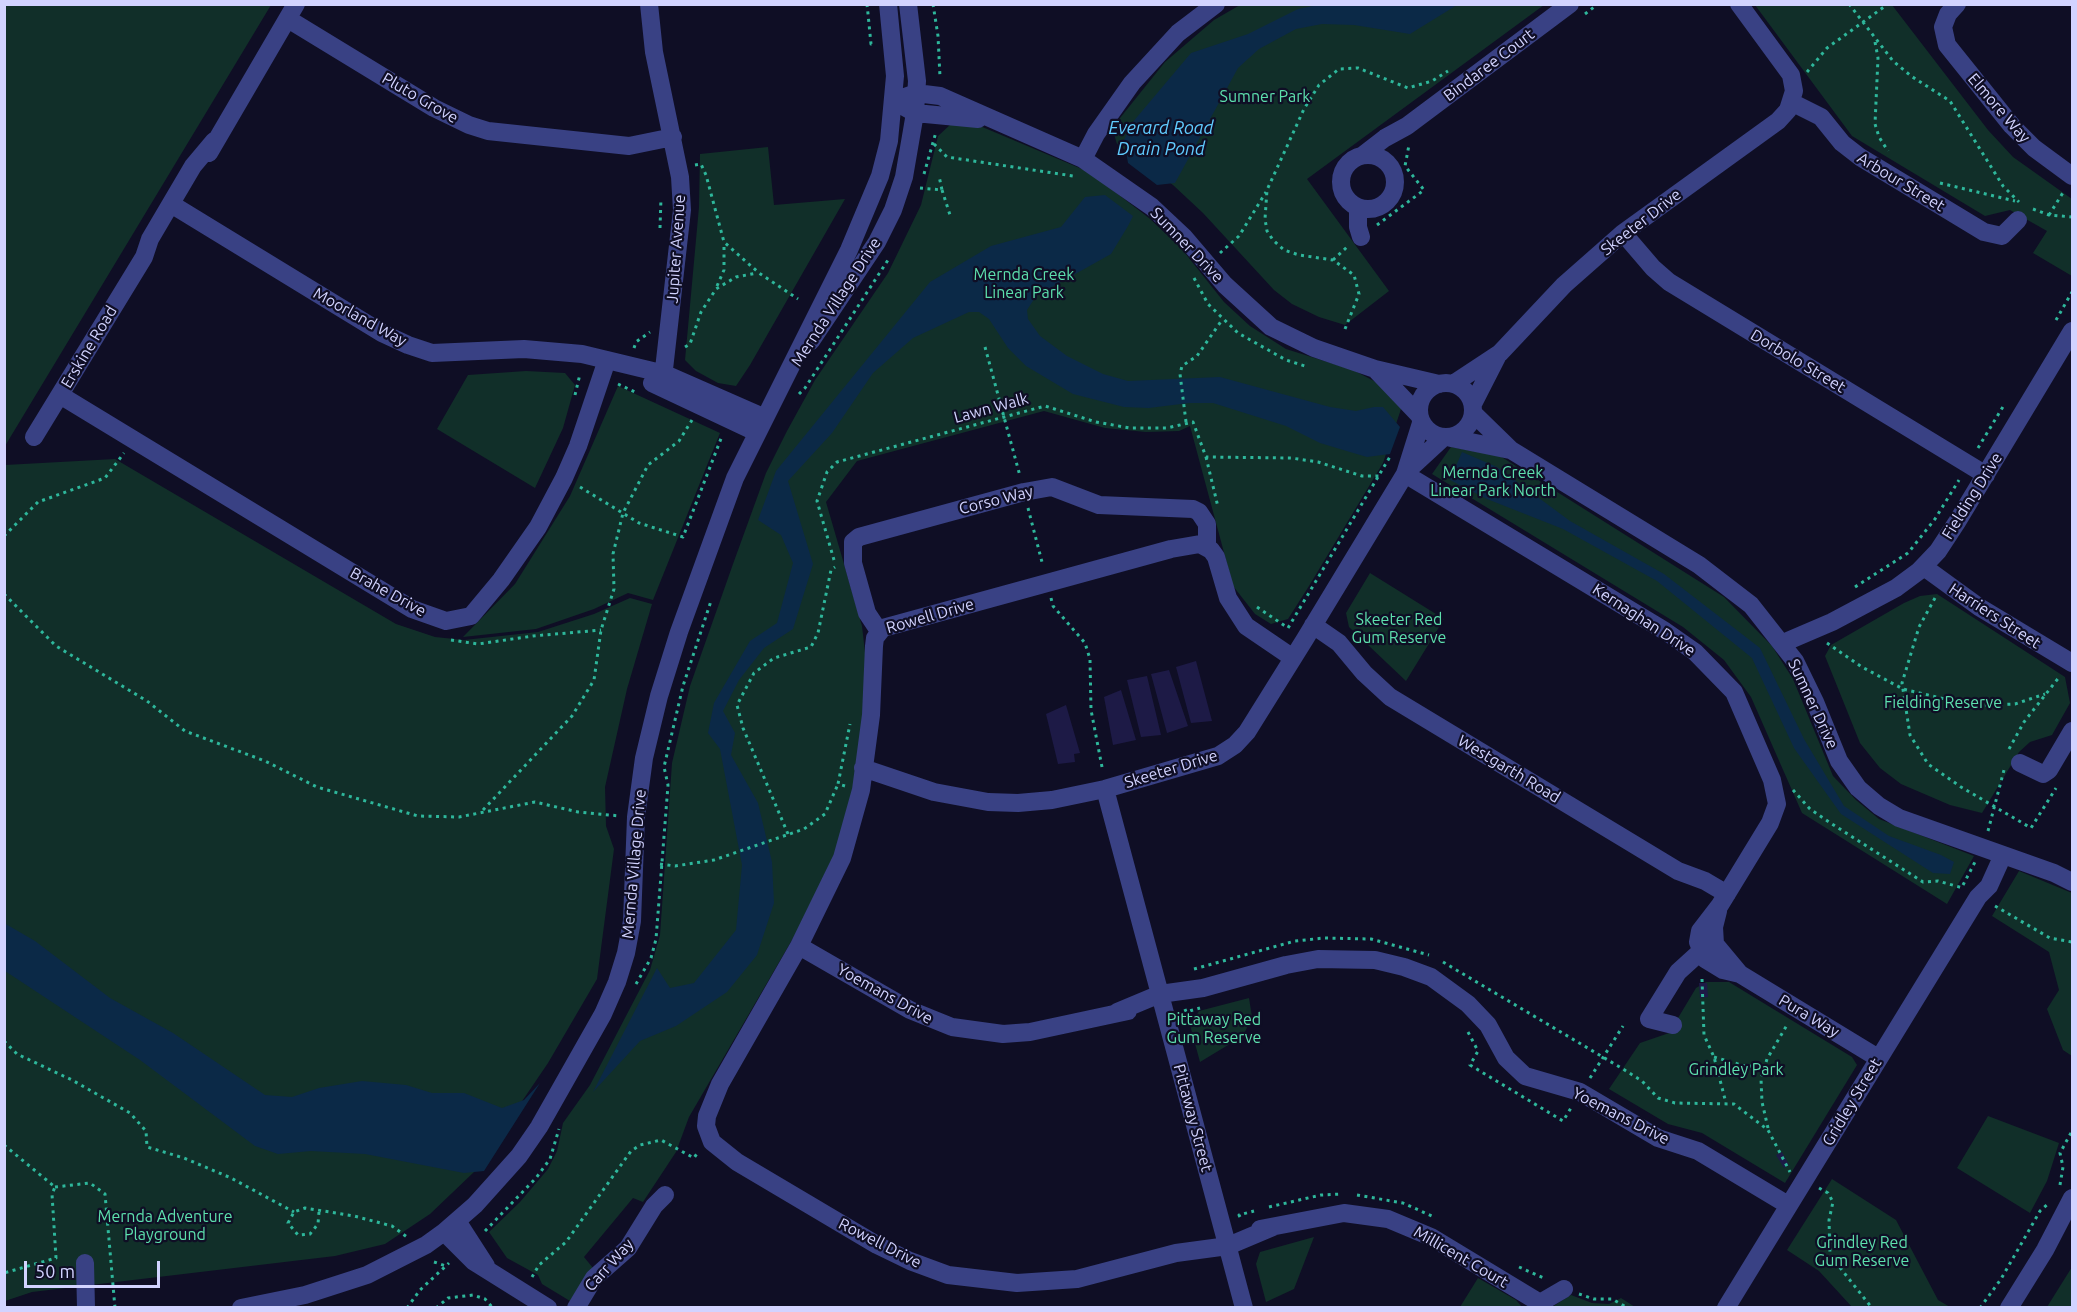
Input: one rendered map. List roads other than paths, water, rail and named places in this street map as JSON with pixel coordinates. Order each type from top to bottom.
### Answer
[{"type":"street","name":"Jupiter Avenue","points":[[649,4],[654,52],[680,167],[681,210],[664,381]]},
{"type":"street","name":"Mernda Village Drive","points":[[787,393],[880,176],[889,141],[894,101],[895,76],[888,4]]},
{"type":"street","name":"Mernda Village Drive","points":[[241,1308],[337,1286],[367,1275],[414,1251],[450,1227],[499,1180],[539,1127],[603,1014],[617,982],[632,921],[636,818],[651,726],[679,632],[735,478],[759,425],[787,393],[856,279],[883,231],[904,177],[915,113],[916,93],[914,38],[908,4]]},
{"type":"street","points":[[1080,168],[1096,134],[1132,83],[1178,33],[1216,4]]},
{"type":"street","points":[[1739,4],[1793,82],[1791,102]]},
{"type":"street","name":"Elmore Way","points":[[1957,4],[1948,15],[1943,27],[1947,45],[1995,107],[2070,181]]},
{"type":"street","name":"Bindaree Court","points":[[1408,135],[1385,138],[1348,164],[1341,180],[1345,197],[1358,208],[1375,209],[1389,200],[1395,184],[1392,168],[1395,141],[1408,135],[1575,11]]},
{"type":"street","name":"Pluto Grove","points":[[292,12],[434,108],[469,125],[488,131],[629,146],[673,137]]},
{"type":"street","name":"Erskine Road","points":[[34,437],[144,257],[150,239],[175,206],[193,166],[214,141],[292,12]]},
{"type":"street","points":[[894,101],[916,93]]},
{"type":"street","name":"Sumner Drive","points":[[916,93],[940,96],[998,121],[1080,168],[1109,175],[1152,207],[1207,262],[1225,285],[1271,327],[1314,348],[1375,369],[1446,384]]},
{"type":"street","points":[[894,101],[915,113]]},
{"type":"street","name":"Arbour Street","points":[[1791,102],[1821,117],[1842,143],[1860,157],[1984,232],[2002,236],[2017,210]]},
{"type":"street","name":"Skeeter Drive","points":[[1446,384],[1500,352],[1564,285],[1623,233],[1778,121],[1791,102]]},
{"type":"street","name":"Sumner Drive","points":[[915,113],[998,121]]},
{"type":"street","points":[[1363,155],[1379,157],[1392,168]]},
{"type":"street","name":"Moorland Way","points":[[175,206],[382,333],[408,345],[432,352],[524,349],[557,351],[607,360],[664,381],[759,425]]},
{"type":"street","points":[[1358,208],[1358,227],[1361,237]]},
{"type":"street","name":"Dorbolo Street","points":[[1623,233],[1653,268],[1669,282],[1986,475]]},
{"type":"street","name":"Fielding Drive","points":[[1786,648],[1896,588],[1924,567],[1938,550],[1986,475],[2073,332]]},
{"type":"street","name":"Skeeter Drive","points":[[1473,409],[1500,352]]},
{"type":"street","name":"Brahe Drive","points":[[60,395],[411,609],[446,621],[471,616],[522,552],[564,478],[607,360]]},
{"type":"street","name":"Sumner Drive","points":[[1375,369],[1420,419]]},
{"type":"street","points":[[1446,384],[1466,391],[1473,409],[1466,429],[1447,438],[1427,430],[1420,419],[1421,399],[1431,387],[1446,384]]},
{"type":"street","name":"Sumner Drive","points":[[1473,409],[1512,450],[1727,584],[1751,605],[1786,648],[1815,702],[1839,761],[1858,788],[1899,818],[2073,882]]},
{"type":"street","name":"Skeeter Drive","points":[[864,768],[934,792],[987,802],[1018,803],[1052,800],[1105,789],[1198,764],[1218,756],[1247,732],[1405,474],[1420,419]]},
{"type":"street","name":"Sumner Drive","points":[[1447,438],[1512,450]]},
{"type":"street","name":"Skeeter Drive","points":[[1405,474],[1447,438]]},
{"type":"street","name":"Kernaghan Drive","points":[[1405,474],[1665,631],[1695,651],[1734,692],[1772,780],[1777,804],[1770,823],[1723,899],[1708,952]]},
{"type":"street","name":"Corso Way","points":[[879,631],[867,613],[853,563],[853,542],[859,537],[1013,495],[1052,487],[1099,505],[1193,508],[1206,524],[1207,546]]},
{"type":"street","name":"Rowell Drive","points":[[1207,546],[1192,544],[1171,549],[883,628],[879,631],[874,646],[871,714],[864,768],[858,801],[842,858],[799,946],[720,1084],[707,1116],[706,1126],[712,1142],[737,1162],[877,1245],[910,1261],[948,1275],[982,1281],[1049,1283],[1077,1279],[1226,1240]]},
{"type":"street","points":[[1207,546],[1216,557],[1228,598],[1241,620],[1264,640],[1293,658]]},
{"type":"street","name":"Harriers Street","points":[[1924,567],[1944,584],[2071,665]]},
{"type":"street","name":"Westgarth Road","points":[[1310,630],[1351,656],[1364,673],[1390,697],[1678,871],[1699,891],[1723,899]]},
{"type":"street","points":[[2020,763],[2043,774],[2049,770],[2073,731]]},
{"type":"street","name":"Pittaway Street","points":[[1105,789],[1244,1308]]},
{"type":"street","name":"Gridley Street","points":[[1726,1308],[1978,897],[1995,852]]},
{"type":"street","name":"Yoemans Drive","points":[[799,946],[910,1010],[952,1028],[1003,1034],[1030,1032],[1181,995],[1205,997],[1286,965],[1318,959],[1375,960],[1404,967],[1431,977],[1468,1004],[1488,1025],[1514,1069],[1525,1076],[1580,1092],[1658,1138],[1698,1151],[1788,1205]]},
{"type":"street","points":[[1672,1025],[1649,1019],[1678,972],[1708,952]]},
{"type":"street","name":"Pura Way","points":[[1708,952],[1724,970],[1740,974],[1878,1058]]},
{"type":"street","name":"Carr Way","points":[[576,1308],[594,1278],[628,1248],[654,1206],[665,1195]]},
{"type":"street","points":[[2009,1308],[2045,1250],[2064,1195]]},
{"type":"street","name":"Millicent Court","points":[[1226,1240],[1273,1227],[1344,1213],[1388,1219],[1431,1237],[1539,1305],[1564,1289]]},
{"type":"street","points":[[450,1227],[489,1272],[548,1308]]},
{"type":"street","points":[[85,1263],[86,1308]]},
{"type":"water","name":"Everard Road Drain Pond","points":[[1318,5],[1457,5],[1410,34],[1354,25],[1322,24],[1296,29],[1259,49],[1238,68],[1175,183],[1157,185],[1128,163],[1124,140],[1132,123],[1191,53],[1248,34],[1298,9]]},
{"type":"water","points":[[1105,195],[1133,216],[1111,254],[1036,296],[1027,310],[1028,319],[1040,336],[1067,356],[1103,374],[1128,381],[1220,377],[1330,407],[1356,411],[1383,407],[1400,427],[1390,454],[1367,457],[1320,443],[1286,426],[1213,403],[1189,403],[1149,408],[1124,407],[1073,394],[1026,366],[1008,348],[989,319],[979,312],[969,312],[913,338],[873,373],[832,433],[788,481],[813,564],[793,629],[764,648],[739,680],[723,711],[735,733],[731,755],[758,803],[772,862],[774,903],[757,955],[727,992],[676,1026],[640,1041],[593,1092],[657,968],[670,988],[694,983],[736,930],[742,865],[720,749],[708,733],[714,703],[750,641],[777,623],[793,563],[781,535],[758,520],[776,471],[930,282],[991,246],[1061,227],[1085,197]]},
{"type":"water","points":[[1462,452],[1497,467],[1570,521],[1664,574],[1760,648],[1804,739],[1844,806],[1889,836],[1954,862],[1950,874],[1933,873],[1841,814],[1794,748],[1752,658],[1657,581],[1563,529],[1487,499],[1450,480]]},
{"type":"water","points":[[4,923],[35,941],[110,998],[173,1033],[265,1095],[292,1097],[319,1088],[362,1081],[406,1085],[432,1093],[464,1093],[502,1108],[524,1100],[540,1083],[484,1171],[464,1173],[365,1154],[311,1151],[278,1154],[255,1146],[140,1060],[5,971]]},
{"type":"park label","name":"Sumner Park","points":[[1265,97]]},
{"type":"park label","name":"Mernda Creek Linear Park","points":[[1024,284]]},
{"type":"park label","name":"Mernda Creek Linear Park North","points":[[1493,482]]},
{"type":"park label","name":"Skeeter Red Gum Reserve","points":[[1399,629]]},
{"type":"park label","name":"Fielding Reserve","points":[[1943,703]]},
{"type":"park label","name":"Pittaway Red Gum Reserve","points":[[1214,1029]]},
{"type":"park label","name":"Grindley Park","points":[[1736,1070]]},
{"type":"park label","name":"Mernda Adventure Playground","points":[[165,1226]]},
{"type":"park label","name":"Grindley Red Gum Reserve","points":[[1862,1252]]}]
